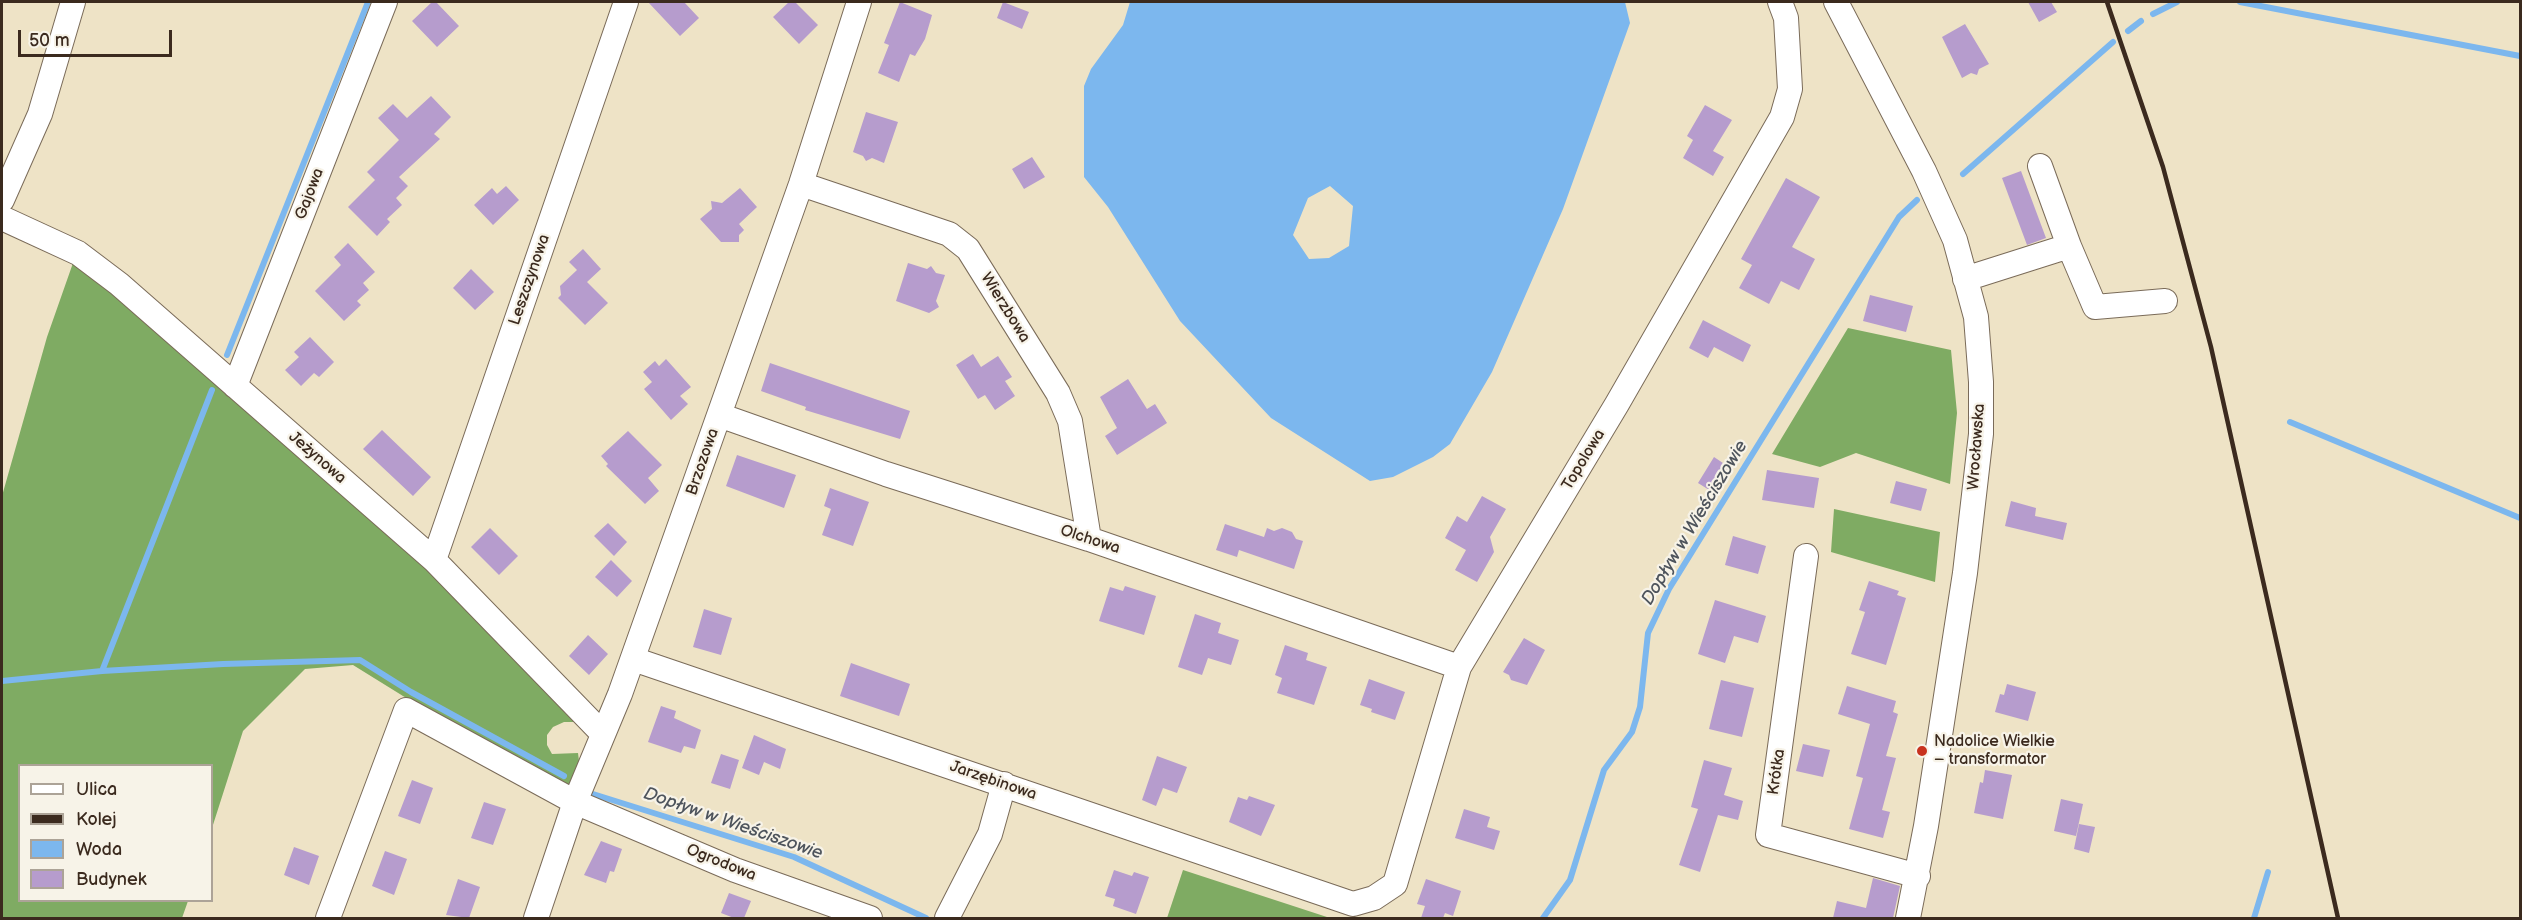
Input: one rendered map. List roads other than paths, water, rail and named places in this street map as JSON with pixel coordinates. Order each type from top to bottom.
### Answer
[{"type":"street","points":[[2,200],[40,114],[73,2]]},
{"type":"street","name":"Gajowa","points":[[235,386],[385,2]]},
{"type":"street","name":"Leszczynowa","points":[[434,560],[626,2]]},
{"type":"street","name":"Brzozowa","points":[[536,918],[575,802],[633,659],[801,184],[859,2]]},
{"type":"street","name":"Topolowa","points":[[1353,904],[1374,898],[1395,884],[1460,667],[1617,404],[1782,117],[1790,89],[1786,18],[1780,2]]},
{"type":"street","name":"Wrocławska","points":[[1836,2],[1941,206],[1955,240],[1976,317],[1981,382],[1981,434],[1965,573],[1917,876],[1908,918]]},
{"type":"street","points":[[2040,166],[2069,246],[2095,307],[2164,301]]},
{"type":"street","name":"Wierzbowa","points":[[801,184],[949,234],[969,249],[1062,402],[1070,421],[1089,539]]},
{"type":"street","name":"Jeżynowa","points":[[2,218],[78,254],[119,284],[434,560],[603,734]]},
{"type":"street","points":[[1965,279],[2069,246]]},
{"type":"street","name":"Olchowa","points":[[719,415],[886,474],[1089,539],[1460,667]]},
{"type":"street","name":"Krótka","points":[[1806,556],[1768,835],[1917,876]]},
{"type":"street","name":"Jarzębinowa","points":[[633,659],[1353,904]]},
{"type":"street","name":"Ogrodowa","points":[[328,918],[406,710],[575,802],[735,870],[870,918]]},
{"type":"street","points":[[947,918],[990,834],[1004,784]]},
{"type":"water","points":[[1130,2],[1625,2],[1630,23],[1563,209],[1492,372],[1450,444],[1433,457],[1393,477],[1370,481],[1271,418],[1180,321],[1108,207],[1084,177],[1084,86],[1091,69],[1123,25]],"holes":[[[1330,186],[1353,206],[1349,246],[1329,258],[1309,259],[1293,235],[1308,198]]]},
{"type":"waterway","points":[[227,355],[368,2]]},
{"type":"waterway","name":"Dopływ w Wieściszowie","points":[[2153,14],[2177,2]]},
{"type":"waterway","name":"Dopływ w Wieściszowie","points":[[2240,2],[2520,56]]},
{"type":"waterway","name":"Dopływ w Wieściszowie","points":[[2128,31],[2141,21]]},
{"type":"waterway","name":"Dopływ w Wieściszowie","points":[[1963,174],[2113,42]]},
{"type":"waterway","name":"Dopływ w Wieściszowie","points":[[1543,918],[1570,880],[1604,770],[1632,732],[1640,707],[1648,633],[1669,589],[1899,217],[1917,200]]},
{"type":"waterway","points":[[102,671],[212,390]]},
{"type":"waterway","points":[[2290,422],[2520,518]]},
{"type":"waterway","points":[[2,681],[102,671],[223,664],[360,660],[411,692],[564,776]]},
{"type":"waterway","name":"Dopływ w Wieściszowie","points":[[593,794],[794,857],[926,918]]},
{"type":"waterway","points":[[2254,918],[2268,872]]},
{"type":"railway","points":[[2107,2],[2163,167],[2211,347],[2338,918]]},
{"type":"place","name":"Nadolice Wielkie – transformator","points":[[1922,751]]}]
